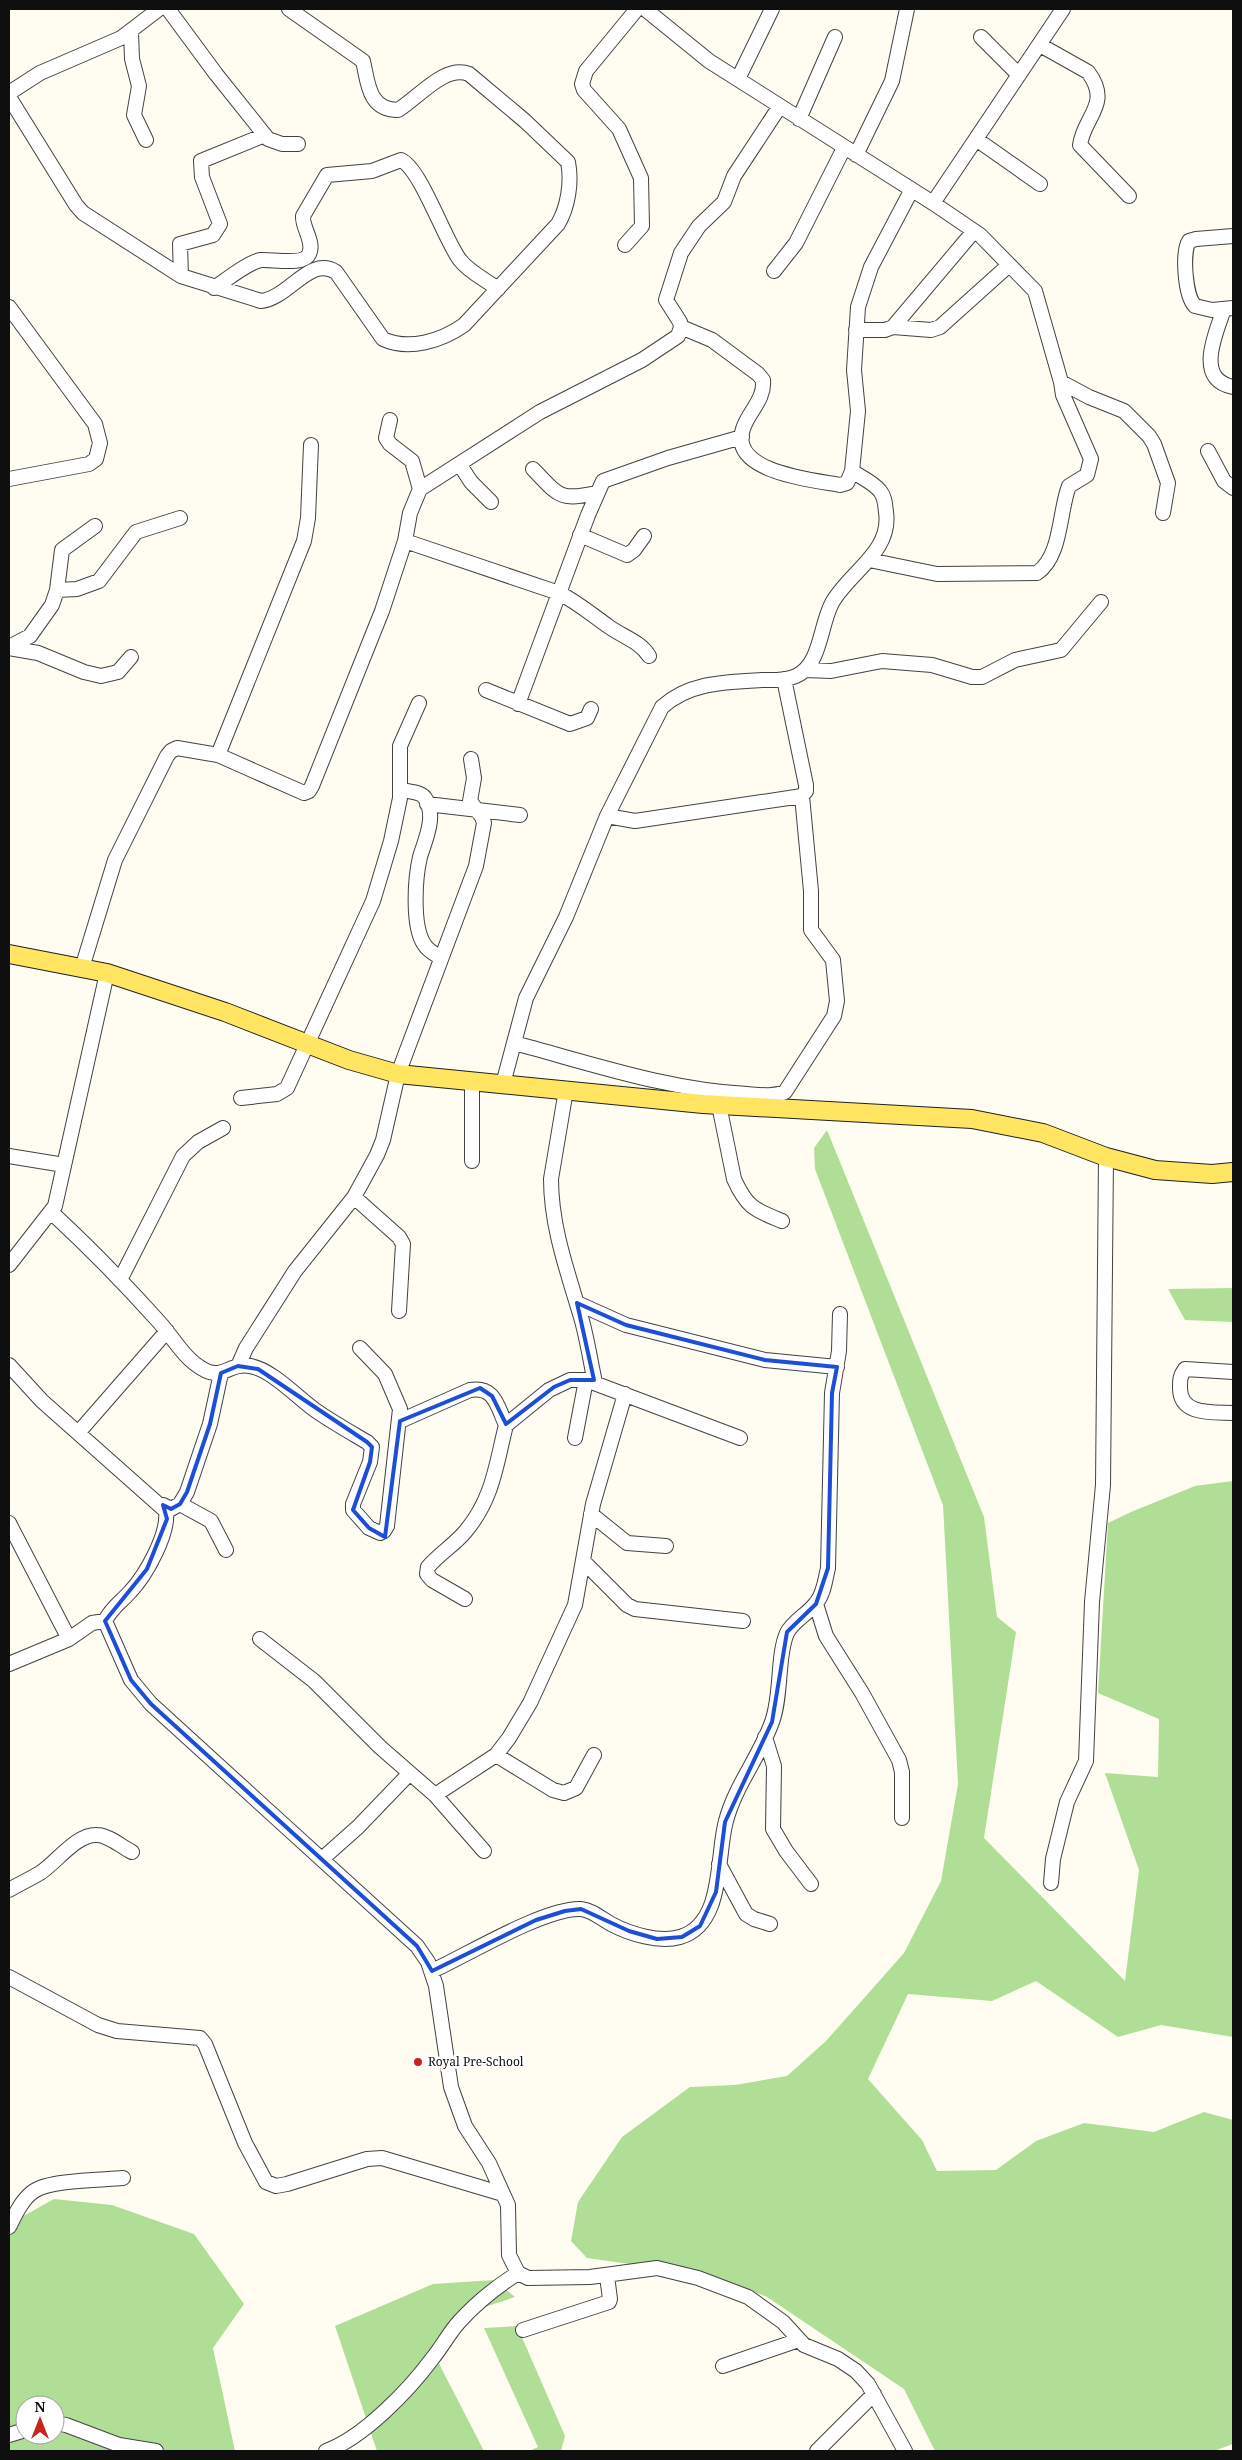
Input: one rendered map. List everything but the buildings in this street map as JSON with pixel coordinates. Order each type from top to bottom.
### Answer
[{"type":"main road","points":[[9,954],[107,973],[225,1012],[348,1060],[398,1074],[719,1105],[972,1119],[1043,1133],[1106,1157],[1156,1170],[1212,1174],[1233,1172]]},
{"type":"street","points":[[160,9],[122,38],[40,73],[9,95],[76,205],[83,213],[181,276],[214,288],[252,300],[269,300],[319,267],[327,267],[336,272],[383,339],[392,343],[408,345],[418,344],[454,332],[464,325],[558,224],[562,216],[569,178],[568,162],[525,120],[469,74],[462,71],[446,74],[398,110],[390,110],[383,107],[368,90],[363,61],[289,9]]},
{"type":"street","points":[[168,9],[216,74],[265,135],[275,142],[298,144]]},
{"type":"street","points":[[625,245],[642,226],[641,178],[619,129],[584,90],[582,84],[586,71],[637,9]]},
{"type":"street","points":[[645,9],[709,61],[974,231],[1034,291],[1062,382],[1063,396],[1092,459],[1087,475],[1069,486],[1058,539],[1043,569],[1032,574],[937,574],[868,560]]},
{"type":"street","points":[[738,79],[772,9]]},
{"type":"street","points":[[774,271],[796,243],[892,81],[907,9]]},
{"type":"street","points":[[933,203],[1040,45],[1061,10]]},
{"type":"street","points":[[131,32],[132,59],[139,86],[134,115],[146,140]]},
{"type":"street","points":[[799,119],[835,36]]},
{"type":"street","points":[[981,37],[1019,75]]},
{"type":"street","points":[[1040,45],[1088,72],[1093,80],[1098,106],[1081,138],[1080,145],[1129,196]]},
{"type":"street","points":[[780,106],[734,176],[724,202],[698,226],[680,253],[666,300],[681,327],[712,340],[758,374],[763,380],[761,396],[743,429],[743,448],[748,457],[789,475],[840,485],[847,484],[852,471],[858,411],[854,370],[858,307],[871,268],[911,191]]},
{"type":"street","points":[[181,276],[180,244],[213,235],[220,224],[202,178],[201,162],[265,135]]},
{"type":"street","points":[[976,139],[1040,184]]},
{"type":"street","points":[[214,288],[260,260],[306,258],[310,253],[310,247],[303,216],[328,175],[372,171],[401,160],[408,166],[430,200],[460,260],[498,289]]},
{"type":"street","points":[[856,330],[885,330],[893,326],[974,231]]},
{"type":"street","points":[[1233,236],[1189,241],[1185,263],[1191,302],[1203,309],[1229,309],[1210,361],[1216,378],[1233,387]]},
{"type":"street","points":[[893,326],[931,330],[940,328],[1009,264]]},
{"type":"street","points":[[9,307],[95,424],[100,451],[96,459],[89,464],[9,479]]},
{"type":"street","points":[[82,968],[115,860],[171,751],[177,748],[218,755],[297,792],[304,793],[308,791],[382,611],[406,541],[410,513],[420,489],[562,399],[648,357],[678,336],[681,327]]},
{"type":"street","points":[[1062,382],[1089,397],[1124,411],[1149,436],[1154,444],[1168,483],[1163,513]]},
{"type":"street","points":[[390,420],[386,438],[390,444],[412,461],[420,489]]},
{"type":"street","points":[[518,704],[580,535],[597,493],[606,479],[742,437]]},
{"type":"street","points":[[218,755],[304,541],[308,518],[311,445]]},
{"type":"street","points":[[1208,452],[1224,481],[1233,488]]},
{"type":"street","points":[[460,465],[471,482],[491,502]]},
{"type":"street","points":[[533,469],[560,495],[574,498],[597,493]]},
{"type":"street","points":[[503,1084],[526,998],[566,916],[607,816],[662,708],[677,695],[709,684],[784,679],[797,676],[805,670],[812,662],[832,602],[885,537],[887,528],[885,499],[880,490],[852,471]]},
{"type":"street","points":[[57,590],[77,588],[99,581],[136,532],[180,518]]},
{"type":"street","points":[[9,648],[33,633],[52,605],[57,590],[62,550],[95,526]]},
{"type":"street","points":[[580,535],[627,554],[634,550],[644,536]]},
{"type":"street","points":[[406,541],[559,593],[575,601],[608,626],[641,646],[649,656]]},
{"type":"street","points":[[805,670],[831,671],[882,660],[932,665],[982,677],[1015,660],[1061,650],[1101,602]]},
{"type":"street","points":[[9,648],[38,653],[84,672],[101,676],[118,672],[131,657]]},
{"type":"street","points":[[607,816],[635,821],[802,796],[806,791],[806,785],[784,679]]},
{"type":"street","points":[[486,690],[570,724],[587,718],[591,709]]},
{"type":"street","points":[[241,1098],[282,1093],[287,1088],[372,901],[394,831],[400,790],[400,746],[419,703]]},
{"type":"street","points":[[238,1366],[246,1348],[295,1271],[354,1197],[383,1140],[398,1074],[476,866],[484,823],[482,817],[470,801],[474,778],[471,759]]},
{"type":"street","points":[[400,790],[421,795],[427,804],[430,823],[418,868],[417,924],[424,944],[430,952],[442,958]]},
{"type":"street","points":[[514,1043],[629,1074],[713,1092],[773,1095],[785,1092],[834,1016],[837,1008],[833,960],[811,930],[811,891],[802,796]]},
{"type":"street","points":[[427,804],[520,815]]},
{"type":"street","points":[[9,1265],[55,1206],[107,973]]},
{"type":"street","points":[[472,1082],[472,1161]]},
{"type":"street","points":[[566,1090],[550,1179],[550,1192],[558,1242],[577,1304],[590,1381],[575,1438]]},
{"type":"street","points":[[719,1105],[734,1179],[739,1190],[755,1210],[782,1221]]},
{"type":"street","points":[[120,1280],[183,1156],[198,1142],[223,1128]]},
{"type":"street","points":[[9,1156],[64,1166]]},
{"type":"street","points":[[1051,1883],[1053,1859],[1068,1802],[1086,1761],[1092,1612],[1103,1485],[1106,1157]]},
{"type":"street","points":[[354,1197],[399,1238],[403,1244],[399,1311]]},
{"type":"street","points":[[51,1212],[96,1253],[192,1362],[213,1373],[221,1373],[238,1366],[258,1368],[314,1409],[372,1447],[370,1462],[353,1504],[353,1510],[369,1528],[380,1533],[387,1526],[400,1422],[399,1402],[385,1374],[360,1348]]},
{"type":"street","points":[[577,1304],[626,1325],[765,1360],[837,1367]]},
{"type":"street","points":[[432,1971],[536,1920],[565,1911],[581,1909],[629,1931],[669,1939],[682,1937],[700,1926],[706,1918],[716,1892],[725,1822],[733,1800],[765,1737],[778,1702],[783,1648],[787,1632],[816,1604],[822,1595],[828,1568],[832,1393],[837,1367],[840,1314]]},
{"type":"street","points":[[78,1433],[167,1332]]},
{"type":"street","points":[[9,1365],[42,1401],[78,1433],[163,1505],[171,1508],[180,1504],[210,1424],[221,1373]]},
{"type":"street","points":[[1233,1372],[1185,1369],[1180,1376],[1180,1394],[1188,1407],[1197,1410],[1233,1414]]},
{"type":"street","points":[[465,1599],[432,1580],[427,1574],[428,1567],[465,1532],[489,1495],[506,1425],[549,1390],[570,1380],[590,1381],[740,1438]]},
{"type":"street","points":[[400,1422],[470,1390],[480,1388],[488,1390],[506,1425]]},
{"type":"street","points":[[435,1795],[492,1757],[509,1738],[530,1703],[575,1605],[591,1514],[625,1394]]},
{"type":"street","points":[[180,1504],[207,1517],[226,1550]]},
{"type":"street","points":[[105,1621],[113,1607],[129,1593],[147,1569],[167,1519],[163,1505]]},
{"type":"street","points":[[591,1514],[627,1542],[666,1546]]},
{"type":"street","points":[[9,1523],[70,1639]]},
{"type":"street","points":[[583,1561],[627,1605],[635,1608],[743,1622]]},
{"type":"street","points":[[816,1604],[826,1636],[867,1701],[899,1760],[902,1772],[902,1818]]},
{"type":"street","points":[[9,1664],[70,1639],[92,1623],[105,1621]]},
{"type":"street","points":[[105,1621],[131,1680],[151,1704],[417,1946],[432,1971],[447,2052],[451,2087],[465,2126],[490,2163],[503,2194],[510,2217],[509,2255],[518,2273],[528,2278],[607,2276],[657,2268],[698,2278],[748,2297],[783,2322],[804,2345],[838,2359],[856,2371],[868,2384],[905,2451]]},
{"type":"street","points":[[260,1639],[314,1681],[409,1774],[435,1795],[484,1851]]},
{"type":"street","points":[[765,1737],[774,1766],[773,1829],[810,1884]]},
{"type":"street","points":[[492,1757],[553,1790],[564,1793],[576,1788],[594,1754]]},
{"type":"street","points":[[322,1859],[358,1827],[409,1774]]},
{"type":"street","points":[[9,1890],[39,1874],[80,1838],[100,1834],[132,1852]]},
{"type":"street","points":[[719,1864],[746,1914],[754,1919],[770,1924]]},
{"type":"street","points":[[9,1976],[98,2025],[117,2031],[200,2038],[206,2044],[245,2143],[266,2182],[276,2186],[287,2184],[367,2159],[382,2158],[503,2194]]},
{"type":"street","points":[[9,2227],[25,2200],[34,2191],[47,2185],[123,2178]]},
{"type":"street","points":[[326,2451],[360,2431],[386,2409],[422,2373],[458,2323],[490,2291],[518,2273]]},
{"type":"street","points":[[523,2330],[608,2302],[610,2299],[607,2276]]},
{"type":"street","points":[[723,2366],[799,2340]]},
{"type":"street","points":[[817,2451],[874,2394]]},
{"type":"street","points":[[65,2425],[119,2444],[156,2451]]},
{"type":"highlighted area","points":[[577,1303],[626,1325],[765,1360],[837,1367],[832,1393],[828,1568],[816,1604],[787,1632],[772,1722],[725,1822],[716,1892],[700,1926],[682,1937],[657,1939],[629,1931],[581,1909],[565,1911],[536,1920],[432,1971],[417,1946],[151,1704],[131,1680],[105,1621],[147,1569],[167,1519],[163,1505],[171,1509],[180,1504],[187,1492],[210,1424],[221,1373],[238,1366],[258,1369],[372,1447],[370,1462],[353,1510],[369,1528],[385,1537],[400,1421],[480,1388],[492,1396],[506,1424],[554,1387],[570,1380],[594,1380]]},
{"type":"green space","points":[[827,1130],[984,1517],[997,1617],[1016,1632],[984,1838],[1125,1981],[1139,1870],[1105,1773],[1158,1777],[1159,1719],[1098,1693],[1108,1523],[1195,1486],[1233,1481],[1233,2037],[1161,2025],[1118,2037],[1036,1981],[992,2001],[908,1994],[868,2079],[922,2140],[937,2171],[996,2170],[1036,2141],[1084,2123],[1154,2132],[1204,2112],[1233,2120],[1233,2444],[1214,2451],[935,2451],[904,2389],[767,2297],[714,2276],[587,2258],[571,2241],[578,2202],[622,2137],[690,2087],[735,2085],[787,2076],[826,2041],[904,1953],[941,1881],[958,1784],[943,1505],[815,1169],[814,1148]]},
{"type":"green space","points":[[1233,1288],[1233,1322],[1185,1320],[1168,1289]]},
{"type":"green space","points":[[54,2199],[112,2205],[194,2234],[244,2304],[213,2348],[235,2451],[9,2451],[9,2224]]},
{"type":"green space","points":[[494,2280],[515,2297],[470,2312],[433,2352],[484,2451],[377,2451],[335,2326],[433,2284]]},
{"type":"green space","points":[[517,2326],[565,2436],[561,2451],[529,2451],[538,2447],[484,2328]]},
{"type":"place","name":"Royal Pre-School","points":[[418,2062]]}]
